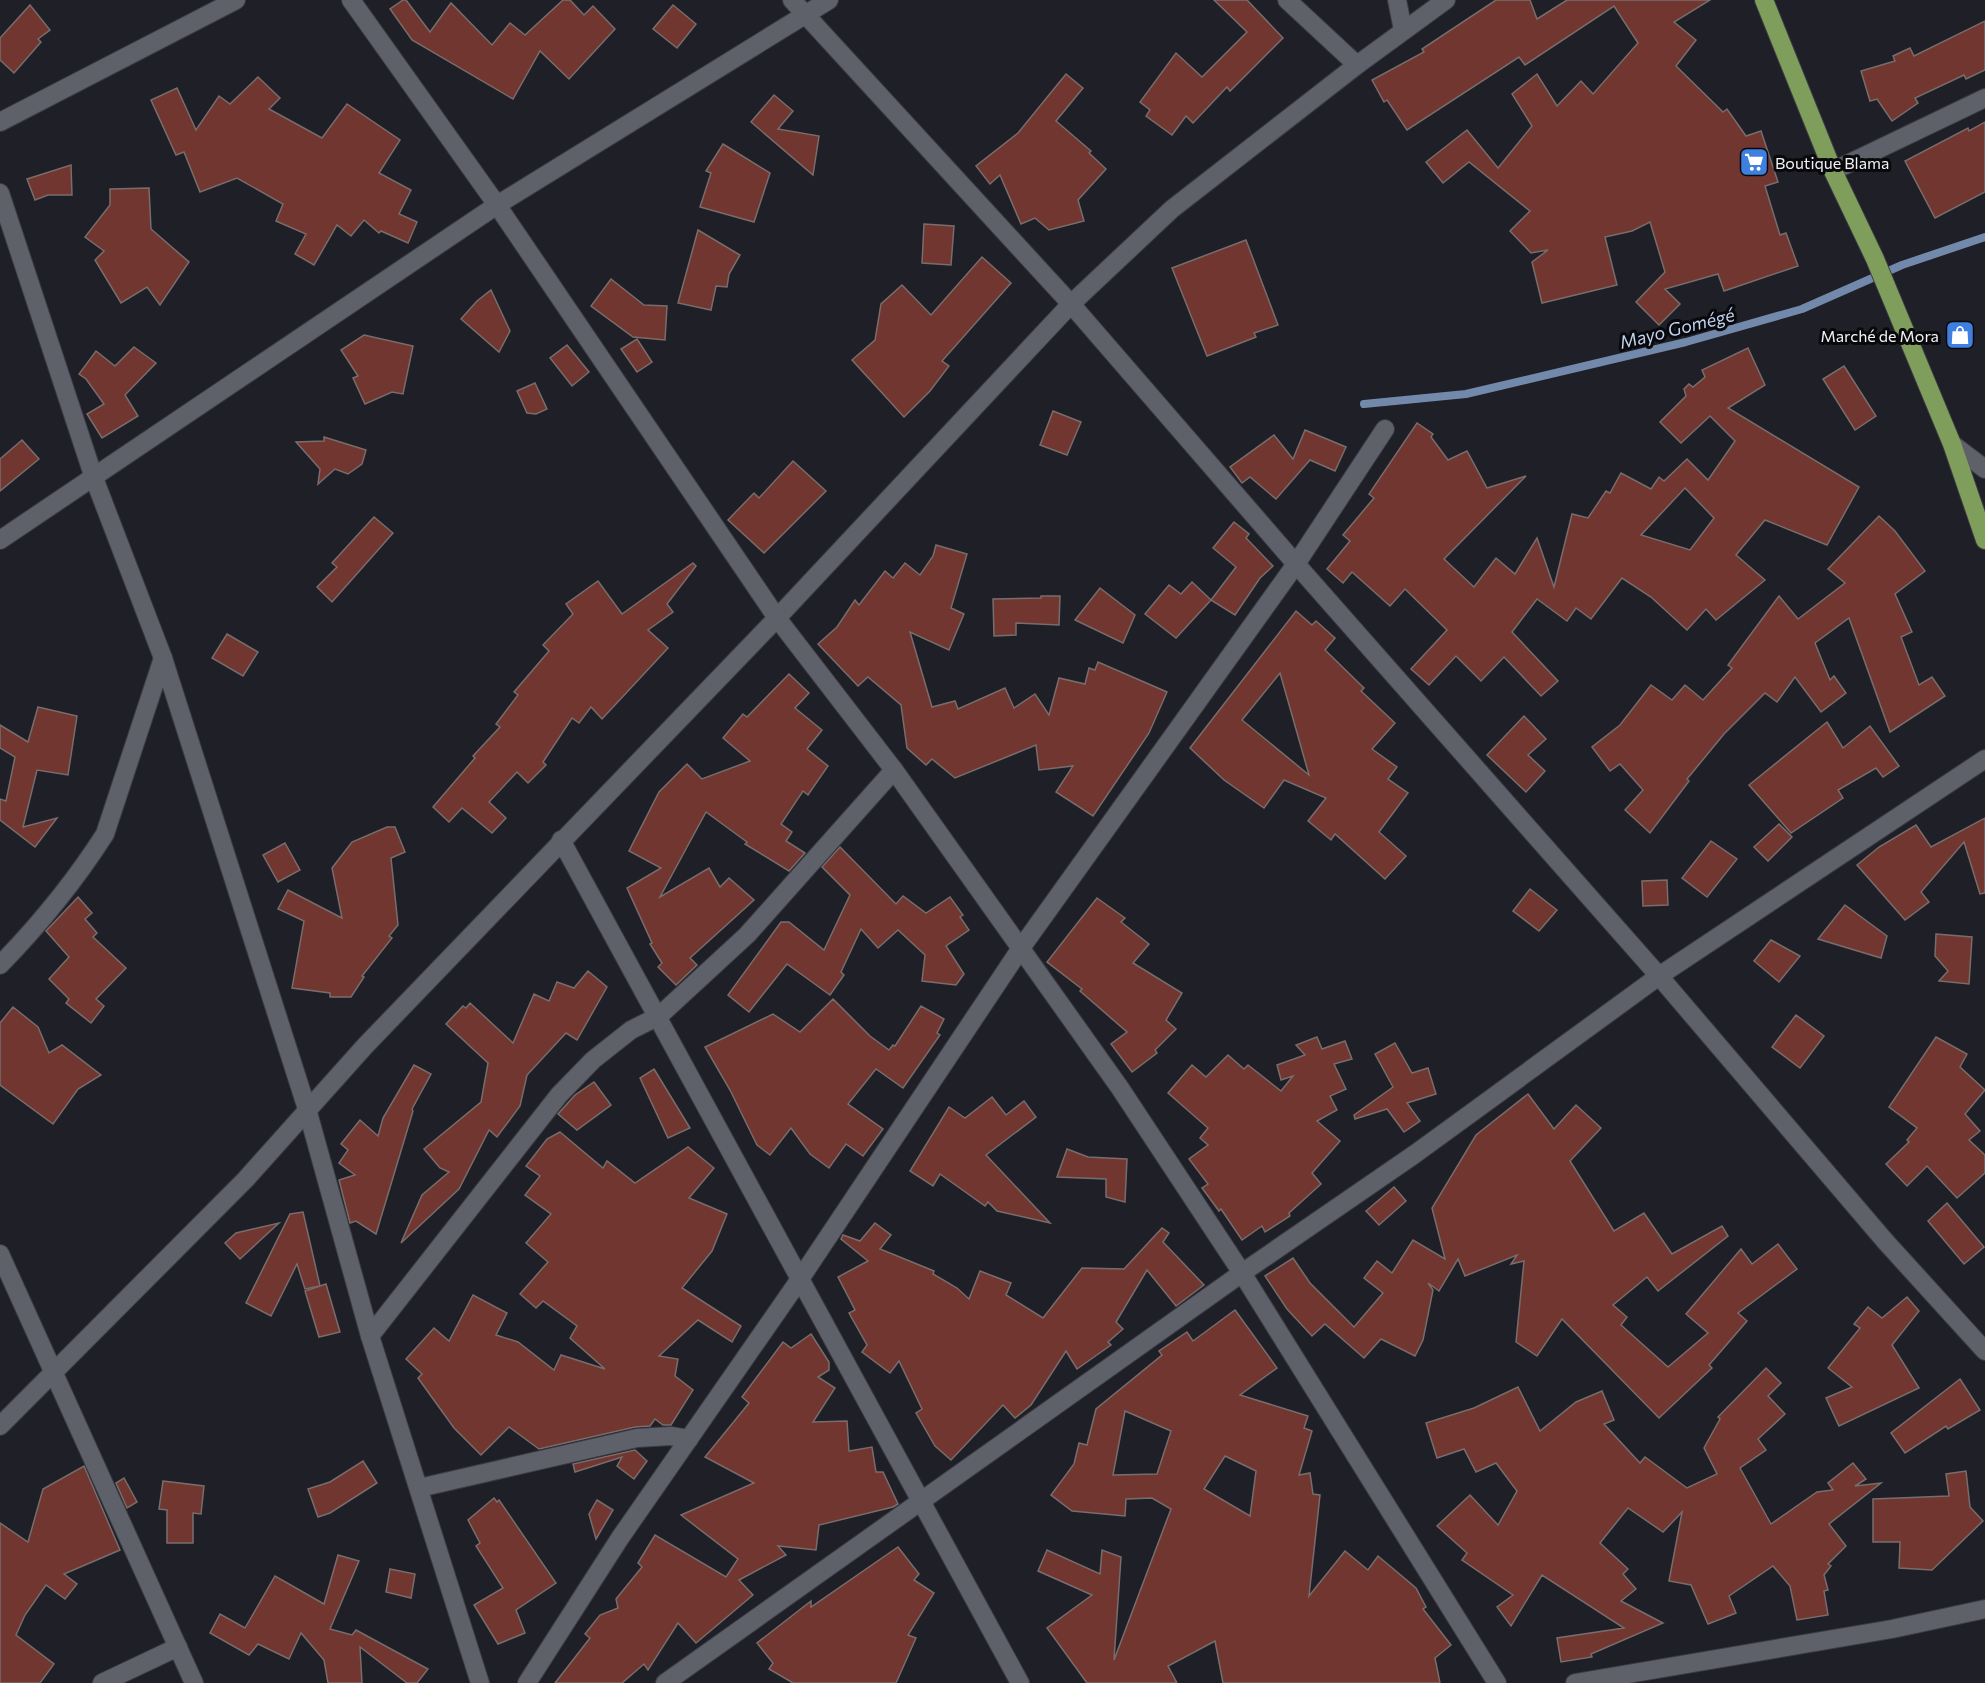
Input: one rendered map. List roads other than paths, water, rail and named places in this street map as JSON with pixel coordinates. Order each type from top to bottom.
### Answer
[{"type":"highway","points":[[1764,0],[1833,171],[1875,259],[1952,444],[1985,540]]},
{"type":"street","points":[[0,122],[236,0]]},
{"type":"street","points":[[351,0],[497,205],[777,618],[894,770],[1120,1088],[1242,1273],[1497,1683]]},
{"type":"street","points":[[792,0],[1071,304],[1296,564],[1659,976],[1885,1241],[1985,1351]]},
{"type":"street","points":[[0,540],[497,205],[829,0]]},
{"type":"street","points":[[1287,0],[1357,65]]},
{"type":"street","points":[[1397,0],[1403,30]]},
{"type":"street","points":[[0,1426],[246,1179],[307,1108],[561,840],[777,618],[1071,304],[1172,208],[1403,30],[1446,0]]},
{"type":"street","points":[[1833,171],[1985,98]]},
{"type":"street","points":[[0,193],[94,478],[163,658],[307,1108],[370,1336],[480,1683]]},
{"type":"street","points":[[527,1683],[621,1538],[800,1279],[1021,948],[1296,564],[1385,429]]},
{"type":"street","points":[[1952,444],[1985,469]]},
{"type":"street","points":[[0,965],[31,932],[90,858],[105,834],[163,658]]},
{"type":"street","points":[[665,1683],[1242,1273],[1416,1154],[1659,976],[1985,759]]},
{"type":"street","points":[[370,1336],[559,1095],[593,1060],[631,1030],[659,1016],[747,936],[894,770]]},
{"type":"street","points":[[561,840],[659,1016],[1020,1683]]},
{"type":"street","points":[[0,1254],[194,1683]]},
{"type":"street","points":[[419,1488],[534,1460],[646,1437],[671,1436],[689,1440]]},
{"type":"street","points":[[1575,1683],[1892,1629],[1985,1609]]},
{"type":"street","points":[[102,1683],[178,1647]]},
{"type":"waterway","name":"Mayo Gomégé","points":[[1364,404],[1466,394],[1686,342],[1802,309],[1902,265],[1985,237]]},
{"type":"place","name":"Boutique Blama","points":[[1754,162]]},
{"type":"place","name":"Marché de Mora","points":[[1960,335]]}]
